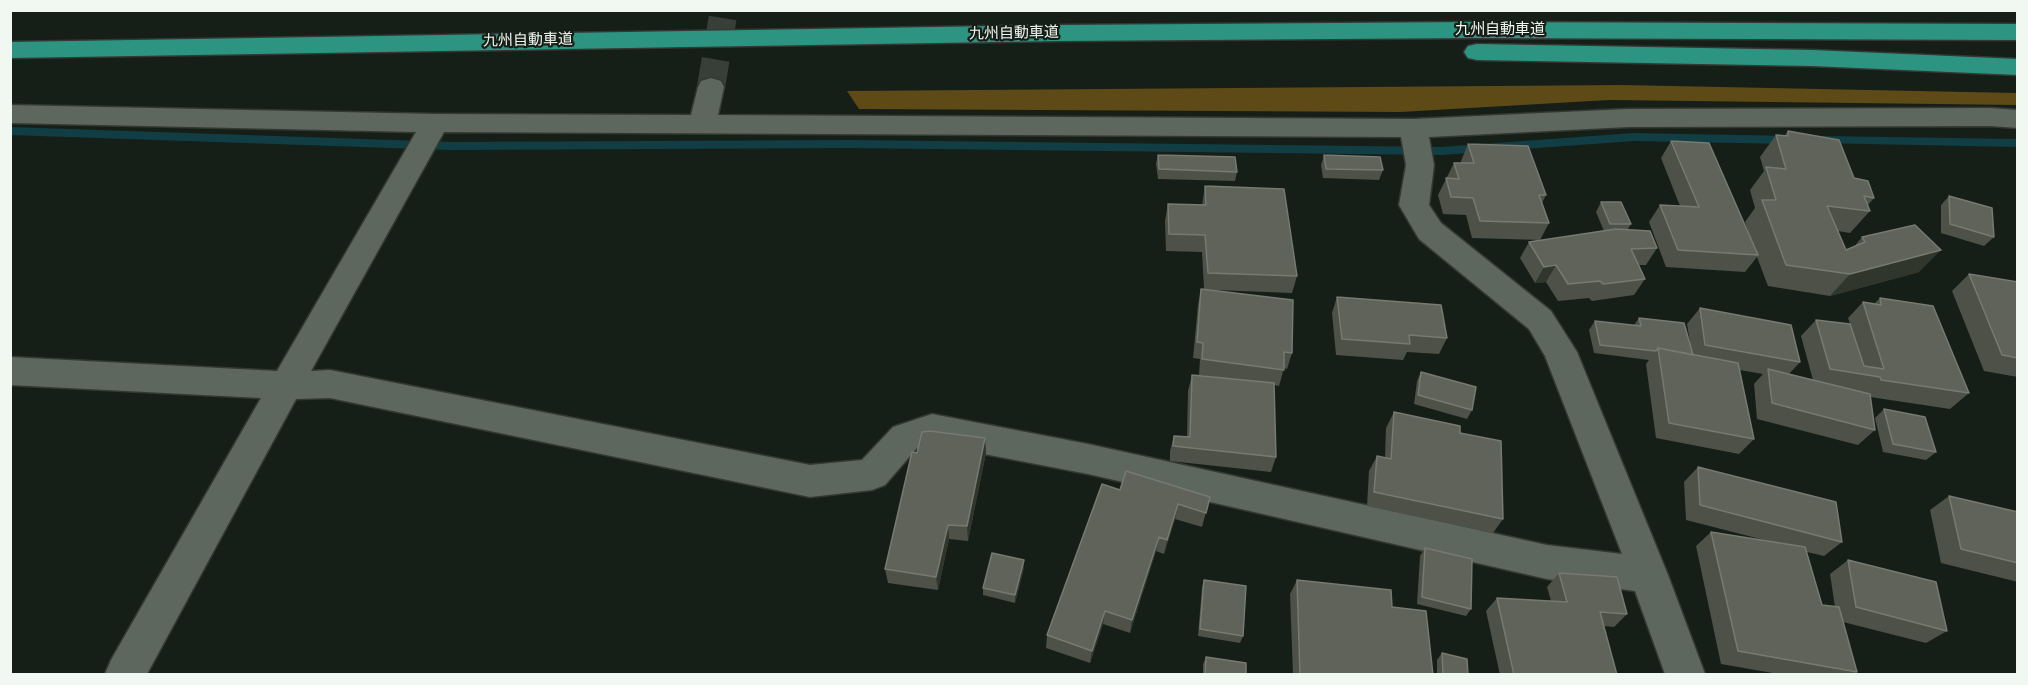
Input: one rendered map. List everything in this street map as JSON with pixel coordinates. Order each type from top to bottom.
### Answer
[{"type":"highway","name":"九州自動車道","points":[[10,50],[377,43],[1473,30],[2018,32]]},
{"type":"highway","points":[[377,43],[659,52],[1243,50],[1577,54],[1823,58],[2018,67]]},
{"type":"street","points":[[702,126],[711,87]]},
{"type":"street","points":[[10,114],[702,126],[1413,128],[1628,118],[1990,117],[2018,119]]},
{"type":"street","points":[[125,675],[435,123]]},
{"type":"street","points":[[1413,128],[1420,165],[1414,205],[1430,231],[1540,320],[1560,352],[1649,575],[1685,675]]},
{"type":"street","points":[[10,371],[286,385],[330,384],[810,481],[872,474],[904,437],[932,429],[1088,459],[1547,562],[1649,575]]},
{"type":"shaded area","points":[[1622,85],[2017,93],[2017,105],[1609,100],[1400,112],[859,109],[847,91]]},
{"type":"building","points":[[1788,131],[1839,140],[1854,178],[1868,181],[1874,198],[1864,196],[1870,211],[1827,206],[1846,250],[1865,242],[1862,237],[1915,225],[1941,250],[1850,274],[1786,265],[1762,200],[1776,200],[1766,167],[1786,169],[1776,135],[1788,136]]},
{"type":"building","points":[[1671,141],[1709,143],[1758,255],[1678,250],[1660,205],[1699,207]]},
{"type":"building","points":[[1468,144],[1528,146],[1546,195],[1539,195],[1549,223],[1480,221],[1473,198],[1451,197],[1446,178],[1459,179],[1454,163],[1474,163]]},
{"type":"building","points":[[1158,155],[1235,157],[1237,172],[1159,169]]},
{"type":"building","points":[[1324,155],[1380,157],[1383,170],[1326,169]]},
{"type":"building","points":[[1205,186],[1284,189],[1297,276],[1208,273],[1205,235],[1169,234],[1168,204],[1206,205]]},
{"type":"building","points":[[1949,196],[1992,208],[1994,237],[1950,224]]},
{"type":"building","points":[[1601,202],[1621,202],[1631,224],[1610,224]]},
{"type":"building","points":[[1616,229],[1650,231],[1657,248],[1631,249],[1645,279],[1603,284],[1600,281],[1568,284],[1556,265],[1544,267],[1529,242]]},
{"type":"building","points":[[1969,274],[2018,282],[2018,358],[2002,355]]},
{"type":"building","points":[[1201,289],[1293,300],[1292,353],[1284,352],[1284,370],[1202,359],[1203,343],[1197,342]]},
{"type":"building","points":[[1337,297],[1441,305],[1447,338],[1409,335],[1410,344],[1342,339]]},
{"type":"building","points":[[1880,298],[1933,306],[1969,393],[1881,380],[1880,377],[1830,369],[1816,320],[1850,324],[1864,366],[1884,369],[1863,302],[1881,305]]},
{"type":"building","points":[[1700,308],[1791,325],[1800,362],[1705,345]]},
{"type":"building","points":[[1639,318],[1684,323],[1693,355],[1658,348],[1656,351],[1600,345],[1595,321],[1641,326]]},
{"type":"building","points":[[1658,348],[1738,363],[1754,439],[1669,423]]},
{"type":"building","points":[[1768,369],[1870,394],[1875,430],[1772,403]]},
{"type":"building","points":[[1421,372],[1476,387],[1472,410],[1418,395]]},
{"type":"building","points":[[1192,375],[1274,383],[1276,457],[1173,446],[1174,436],[1190,437]]},
{"type":"building","points":[[1884,409],[1925,417],[1936,452],[1893,444]]},
{"type":"building","points":[[1394,412],[1460,426],[1460,433],[1501,441],[1503,519],[1374,492],[1377,456],[1391,459]]},
{"type":"building","points":[[922,432],[985,438],[967,526],[948,525],[936,577],[885,569],[912,452],[917,453]]},
{"type":"building","points":[[1698,467],[1836,502],[1842,542],[1700,505]]},
{"type":"building","points":[[1126,471],[1210,497],[1206,513],[1178,504],[1167,540],[1159,537],[1132,620],[1105,611],[1092,651],[1047,635],[1102,484],[1120,490]]},
{"type":"building","points":[[1949,496],[2018,512],[2018,563],[1961,549]]},
{"type":"building","points":[[1711,532],[1805,547],[1822,605],[1839,607],[1857,672],[1738,651]]},
{"type":"building","points":[[1425,548],[1472,559],[1471,609],[1422,597]]},
{"type":"building","points":[[992,553],[1024,560],[1015,595],[983,588]]},
{"type":"building","points":[[1848,560],[1936,582],[1947,631],[1856,607]]},
{"type":"building","points":[[1559,573],[1617,577],[1627,614],[1600,612],[1617,675],[1514,675],[1497,598],[1567,602]]},
{"type":"building","points":[[1204,580],[1246,586],[1243,636],[1200,629]]},
{"type":"building","points":[[1297,580],[1391,590],[1392,607],[1426,611],[1433,675],[1300,675]]},
{"type":"building","points":[[1442,653],[1467,659],[1468,675],[1443,675]]},
{"type":"building","points":[[1206,657],[1246,663],[1246,675],[1205,675]]},
{"type":"waterway","points":[[10,131],[451,146],[850,144],[1441,151],[1634,137],[1790,140]]},
{"type":"waterway","points":[[1821,140],[2018,143]]},
{"type":"tunnel","points":[[711,87],[724,10]]}]
